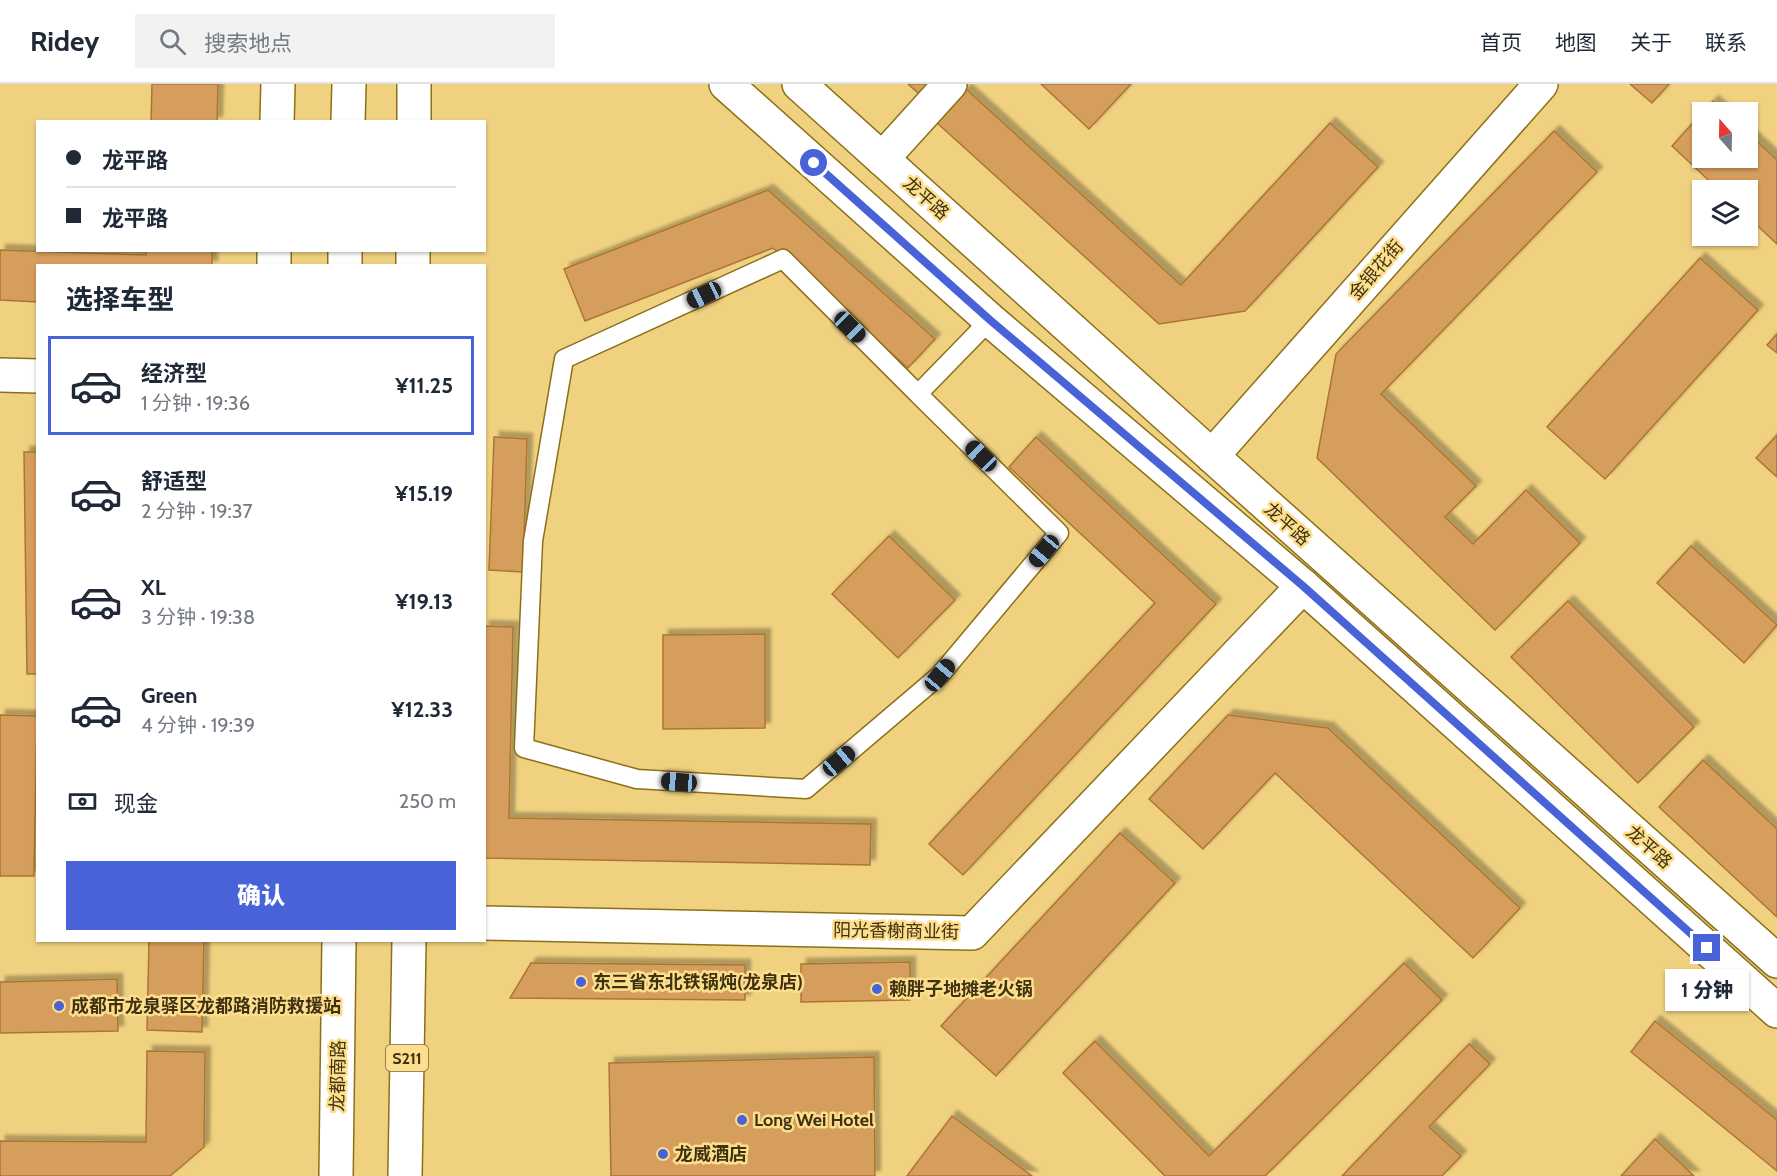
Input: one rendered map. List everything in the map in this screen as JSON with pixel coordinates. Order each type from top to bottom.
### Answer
[{"type":"street","points":[[277,120],[278,84]]},
{"type":"street","points":[[348,120],[349,84]]},
{"type":"street","points":[[414,84],[414,120]]},
{"type":"street","name":"龙平路","points":[[726,84],[990,320],[1303,586],[1777,1011]]},
{"type":"street","name":"龙平路","points":[[799,84],[1777,961]]},
{"type":"street","points":[[882,159],[950,84]]},
{"type":"street","name":"金银花街","points":[[1212,456],[1541,84]]},
{"type":"street","points":[[0,375],[36,376]]},
{"type":"street","name":"阳光香榭商业街","points":[[486,923],[972,933],[1303,586]]},
{"type":"street","name":"龙都南路","points":[[336,1176],[339,942]]},
{"type":"street","name":"S211","points":[[405,1176],[409,942]]},
{"type":"lane","points":[[783,259],[918,394],[1059,533],[940,675],[806,789],[637,779],[524,748],[533,541],[564,359],[783,259]]},
{"type":"lane","points":[[918,394],[990,320]]},
{"type":"building","points":[[152,84],[218,84],[217,120],[151,120]]},
{"type":"building","points":[[908,84],[929,84],[919,94]]},
{"type":"building","points":[[1041,84],[1131,84],[1089,129]]},
{"type":"building","points":[[1630,84],[1669,84],[1652,103]]},
{"type":"building","points":[[966,89],[1181,285],[1330,123],[1378,167],[1245,311],[1159,324],[936,122]]},
{"type":"building","points":[[1692,124],[1692,165],[1672,146]]},
{"type":"building","points":[[1554,131],[1597,172],[1381,394],[1476,486],[1445,517],[1473,544],[1526,490],[1580,543],[1495,630],[1317,458],[1336,354]]},
{"type":"building","points":[[1758,142],[1777,160],[1777,244],[1758,226],[1758,180],[1708,180],[1696,168],[1758,168]]},
{"type":"building","points":[[768,190],[935,339],[908,368],[773,248],[585,321],[564,269]]},
{"type":"building","points":[[0,250],[146,255],[146,252],[212,252],[212,264],[36,264],[36,302],[0,300]]},
{"type":"building","points":[[1700,258],[1758,310],[1605,479],[1547,427]]},
{"type":"building","points":[[1777,334],[1777,353],[1767,345]]},
{"type":"building","points":[[1777,435],[1777,477],[1756,458]]},
{"type":"building","points":[[494,437],[527,439],[523,572],[489,570]]},
{"type":"building","points":[[1036,437],[1216,604],[963,875],[929,844],[1155,603],[1009,467]]},
{"type":"building","points":[[24,452],[36,452],[36,674],[27,674]]},
{"type":"building","points":[[889,536],[955,600],[898,658],[832,594]]},
{"type":"building","points":[[1691,546],[1777,625],[1744,663],[1657,583]]},
{"type":"building","points":[[1568,601],[1694,727],[1638,783],[1511,657]]},
{"type":"building","points":[[486,626],[513,627],[509,818],[871,824],[870,865],[486,858]]},
{"type":"building","points":[[765,634],[765,728],[663,729],[663,635]]},
{"type":"building","points":[[0,715],[36,716],[34,876],[0,876]]},
{"type":"building","points":[[1228,715],[1328,728],[1520,908],[1473,958],[1275,773],[1203,849],[1149,799]]},
{"type":"building","points":[[1703,760],[1777,829],[1777,917],[1659,807]]},
{"type":"building","points":[[1120,833],[1175,883],[996,1076],[941,1026]]},
{"type":"building","points":[[149,942],[204,942],[202,1032],[147,1030]]},
{"type":"building","points":[[910,962],[910,1000],[801,1002],[801,964]]},
{"type":"building","points":[[531,963],[745,965],[745,1000],[510,998]]},
{"type":"building","points":[[1404,963],[1442,1000],[1265,1176],[1165,1176],[1063,1073],[1095,1041],[1209,1156]]},
{"type":"building","name":"成都市龙泉驿区龙都路消防救援站","points":[[117,979],[118,1031],[0,1033],[0,982]]},
{"type":"building","points":[[1655,1021],[1777,1120],[1777,1171],[1631,1052]]},
{"type":"building","points":[[1469,1044],[1490,1064],[1429,1127],[1461,1156],[1442,1176],[1342,1176]]},
{"type":"building","points":[[147,1051],[205,1052],[204,1147],[170,1176],[0,1176],[0,1141],[146,1142]]},
{"type":"building","name":"Long Wei Hotel","points":[[874,1057],[875,1176],[611,1176],[609,1063]]},
{"type":"building","points":[[952,1116],[1032,1176],[907,1176]]},
{"type":"building","points":[[1655,1139],[1694,1176],[1621,1176]]},
{"type":"place","name":"东三省东北铁锅炖(龙泉店)","points":[[581,982]]},
{"type":"place","name":"赖胖子地摊老火锅","points":[[877,989]]},
{"type":"place","name":"成都市龙泉驿区龙都路消防救援站","points":[[59,1006]]},
{"type":"place","name":"Long Wei Hotel","points":[[742,1120]]},
{"type":"place","name":"龙威酒店","points":[[663,1154]]},
{"type":"route","points":[[814,163],[990,320],[1303,586],[1707,948]]}]
